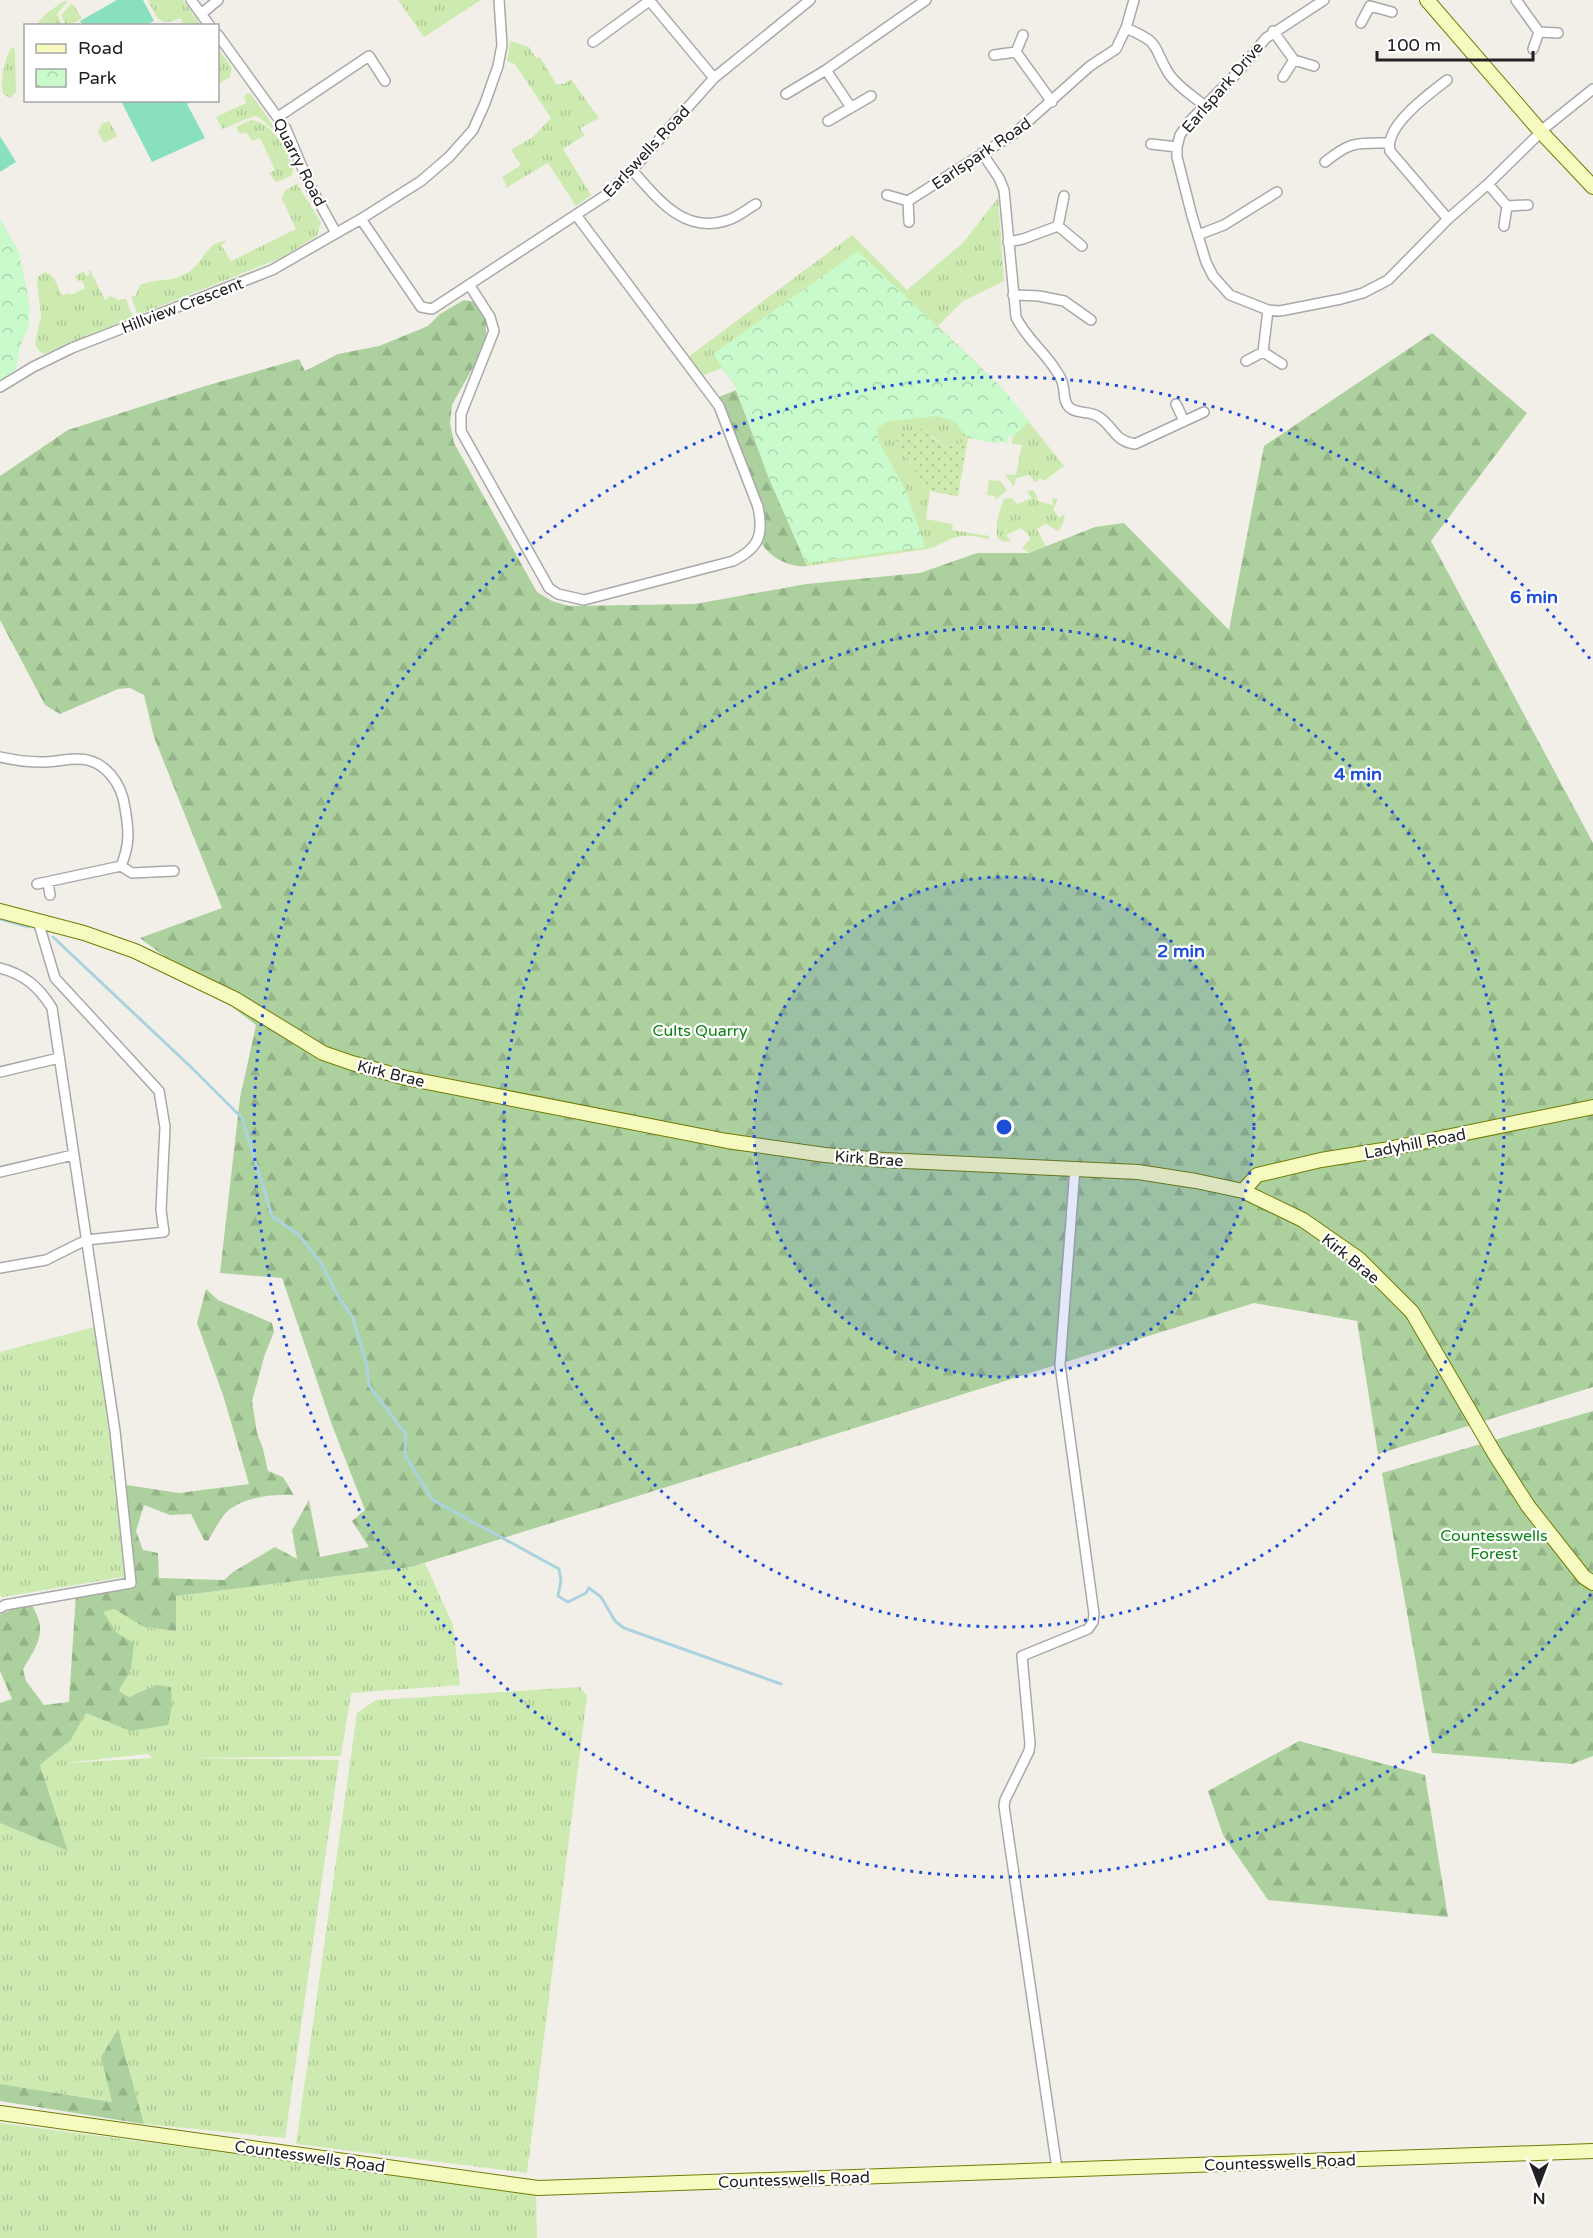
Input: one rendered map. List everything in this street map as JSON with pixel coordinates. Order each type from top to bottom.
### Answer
[{"type":"street","points":[[191,0],[208,24]]},
{"type":"street","points":[[201,14],[218,0]]},
{"type":"street","name":"Hillview Crescent","points":[[0,387],[33,367],[72,348],[272,270],[422,181],[449,157],[473,130],[498,66],[502,45],[499,0]]},
{"type":"street","points":[[593,42],[649,0],[714,78]]},
{"type":"street","name":"Earlswells Road","points":[[361,219],[421,307],[432,309],[606,195],[632,170],[714,78],[810,0]]},
{"type":"street","points":[[786,94],[826,70],[926,0]]},
{"type":"street","name":"Earlspark Road","points":[[908,201],[1019,131],[1090,66],[1116,49],[1126,28],[1134,0]]},
{"type":"street","name":"Earlspark Drive","points":[[1268,310],[1230,295],[1213,276],[1198,236],[1180,168],[1177,147],[1180,135],[1190,121],[1238,72],[1273,31],[1324,0]]},
{"type":"street","points":[[1516,0],[1539,32]]},
{"type":"street","points":[[1429,1],[1542,133],[1593,187]]},
{"type":"street","points":[[1360,23],[1366,3],[1392,12]]},
{"type":"street","points":[[1126,28],[1147,37],[1155,44],[1176,82],[1205,106]]},
{"type":"street","name":"Earlspark Drive","points":[[1273,31],[1294,60]]},
{"type":"street","points":[[1539,32],[1558,33]]},
{"type":"street","points":[[1533,49],[1539,32]]},
{"type":"street","points":[[1016,52],[1023,35]]},
{"type":"street","name":"Quarry Road","points":[[219,36],[278,117],[296,151],[310,186],[336,232]]},
{"type":"street","points":[[1016,52],[1052,102]]},
{"type":"street","points":[[994,55],[1016,52]]},
{"type":"street","points":[[278,117],[369,56],[385,81]]},
{"type":"street","points":[[1283,76],[1294,60],[1314,66]]},
{"type":"street","points":[[826,70],[850,106]]},
{"type":"street","points":[[1447,80],[1413,108],[1390,136],[1388,143],[1390,151],[1448,219]]},
{"type":"street","points":[[1263,352],[1268,310],[1287,310],[1341,299],[1379,286],[1405,265],[1448,219],[1488,184],[1547,126],[1593,89]]},
{"type":"street","points":[[828,121],[850,106],[871,96]]},
{"type":"street","points":[[1325,162],[1353,143],[1388,143]]},
{"type":"street","name":"Earlspark Drive","points":[[1151,144],[1177,147]]},
{"type":"street","points":[[982,153],[999,178],[1004,190],[1016,317],[1021,328],[1054,368],[1063,384],[1066,405],[1073,411],[1088,412],[1099,416],[1116,437],[1124,442],[1135,444],[1204,412]]},
{"type":"street","points":[[632,170],[664,205],[684,220],[708,224],[719,222],[731,219],[756,204]]},
{"type":"street","points":[[1488,184],[1507,206],[1504,226]]},
{"type":"street","points":[[1198,236],[1224,225],[1277,192]]},
{"type":"street","points":[[887,195],[908,201],[909,222]]},
{"type":"street","points":[[1058,226],[1064,196]]},
{"type":"street","points":[[1507,206],[1528,205]]},
{"type":"street","points":[[470,286],[490,317],[494,331],[461,414],[461,431],[549,588],[558,594],[584,600],[733,561],[744,555],[754,547],[759,536],[761,522],[758,507],[719,406],[576,215]]},
{"type":"street","points":[[1008,242],[1023,240],[1058,226]]},
{"type":"street","points":[[1058,226],[1082,246]]},
{"type":"street","points":[[1013,294],[1064,301],[1091,320]]},
{"type":"street","points":[[1246,361],[1263,352]]},
{"type":"street","points":[[1263,352],[1282,364]]},
{"type":"street","points":[[1176,404],[1185,421]]},
{"type":"street","points":[[0,757],[41,762],[80,759],[95,762],[106,770],[116,780],[124,801],[128,824],[128,850],[121,866]]},
{"type":"street","points":[[37,884],[121,866],[132,873],[174,871]]},
{"type":"street","points":[[48,882],[50,895]]},
{"type":"street","name":"Kirk Brae","points":[[0,911],[84,933],[135,951],[236,999],[323,1053],[406,1078],[727,1141],[825,1155],[883,1160],[1138,1172],[1243,1191],[1303,1220],[1359,1259],[1412,1312],[1496,1456],[1528,1506],[1584,1577],[1593,1582]]},
{"type":"street","points":[[0,1268],[46,1260],[86,1240],[164,1232],[161,1210],[165,1127],[159,1090],[55,978],[38,921]]},
{"type":"street","points":[[0,968],[26,979],[39,989],[52,1008],[114,1421],[131,1583],[5,1605],[0,1608]]},
{"type":"street","points":[[0,1072],[59,1058]]},
{"type":"street","name":"Ladyhill Road","points":[[1243,1191],[1257,1175],[1321,1160],[1383,1150],[1593,1107]]},
{"type":"street","points":[[0,1172],[73,1155]]},
{"type":"street","points":[[1057,2169],[1004,1806],[1029,1751],[1022,1656],[1088,1629],[1093,1623],[1094,1614],[1060,1365],[1075,1168]]},
{"type":"street","name":"Countesswells Road","points":[[0,2112],[538,2188],[1593,2151]]},
{"type":"green space","points":[[117,0],[143,0],[154,21],[147,24],[82,24],[80,21]]},
{"type":"green space","points":[[148,0],[183,0],[200,24],[183,24],[180,18],[167,22],[159,20]]},
{"type":"green space","points":[[398,0],[481,0],[424,37]]},
{"type":"green space","points":[[64,1],[68,1],[57,14],[62,24],[36,24]]},
{"type":"green space","points":[[72,3],[82,18],[73,24],[66,24],[61,15]]},
{"type":"green space","points":[[510,41],[529,47],[536,58],[540,57],[556,84],[564,84],[571,79],[599,118],[580,128],[585,135],[563,149],[591,195],[576,206],[548,163],[507,187],[502,177],[521,165],[511,150],[533,137],[551,118],[515,64],[507,61]]},
{"type":"green space","points":[[12,47],[15,50],[16,92],[10,98],[3,94],[2,76]]},
{"type":"green space","points":[[219,49],[232,68],[230,77],[219,83]]},
{"type":"green space","points":[[248,93],[277,131],[254,116],[222,129],[216,117],[246,103],[244,96]]},
{"type":"green space","points":[[122,102],[192,102],[187,104],[205,138],[152,162]]},
{"type":"green space","points":[[251,120],[266,126],[278,138],[294,168],[291,176],[276,182],[269,173],[275,170],[260,138],[252,141],[246,132],[240,134],[236,127]]},
{"type":"green space","points":[[109,121],[117,136],[104,143],[98,132],[101,125]]},
{"type":"green space","points":[[0,136],[16,162],[0,172]]},
{"type":"green space","points":[[297,184],[321,222],[317,236],[281,258],[138,315],[131,297],[136,295],[140,285],[173,279],[185,274],[194,268],[215,244],[225,240],[226,242],[221,245],[231,261],[296,229],[282,199],[285,190]]},
{"type":"green space","points":[[998,198],[1004,281],[963,301],[938,326],[1003,389],[1064,466],[1044,481],[1040,478],[1035,483],[1030,475],[1016,478],[1014,487],[1005,474],[1016,475],[1022,445],[1012,444],[1013,437],[1008,436],[1007,443],[997,441],[996,443],[968,438],[963,432],[962,443],[945,447],[932,436],[895,438],[922,486],[930,491],[926,519],[953,524],[952,530],[989,536],[989,539],[959,536],[928,549],[807,566],[768,476],[736,387],[722,368],[702,376],[688,357],[852,235],[907,290],[963,243]]},
{"type":"green space","points":[[0,219],[19,252],[30,306],[29,325],[20,347],[16,369],[0,381]]},
{"type":"green space","points":[[858,251],[1003,389],[1029,421],[1013,437],[1008,436],[1007,443],[968,438],[952,420],[936,416],[887,422],[877,428],[879,442],[906,491],[925,547],[806,563],[768,476],[736,387],[713,354]]},
{"type":"green space","points":[[88,270],[105,300],[111,296],[118,300],[126,299],[133,317],[44,354],[40,352],[35,344],[41,316],[37,280],[39,276],[45,272],[56,282],[62,296],[69,293],[71,295],[85,288],[82,280],[78,281],[75,276],[84,271],[86,276],[90,274]]},
{"type":"green space","name":"Cults Quarry","points":[[464,300],[476,302],[486,319],[486,344],[452,405],[450,423],[454,443],[537,592],[552,601],[569,606],[695,604],[806,584],[920,573],[977,553],[1029,553],[1095,527],[1124,523],[1229,630],[1264,446],[1432,333],[1527,413],[1431,541],[1593,843],[1593,1387],[1378,1454],[1357,1321],[1254,1303],[411,1567],[176,1596],[176,1631],[144,1627],[114,1609],[103,1612],[117,1633],[134,1643],[131,1669],[119,1691],[129,1697],[156,1685],[171,1687],[172,1706],[168,1725],[130,1731],[86,1713],[71,1740],[40,1765],[68,1851],[0,1823],[0,1703],[12,1699],[0,1671],[0,1615],[29,1601],[39,1620],[40,1636],[23,1669],[26,1681],[44,1705],[69,1702],[76,1593],[130,1576],[120,1484],[179,1493],[249,1484],[224,1398],[197,1323],[206,1289],[218,1300],[272,1323],[274,1332],[265,1354],[252,1401],[257,1433],[268,1471],[283,1477],[294,1495],[266,1496],[237,1505],[223,1516],[208,1541],[204,1540],[191,1514],[170,1515],[144,1505],[136,1531],[143,1550],[158,1553],[159,1578],[224,1580],[233,1572],[275,1547],[297,1559],[292,1530],[309,1500],[320,1557],[369,1547],[352,1521],[365,1510],[332,1425],[282,1278],[220,1273],[240,1098],[256,1025],[140,938],[222,908],[154,737],[144,695],[130,688],[118,689],[60,714],[45,705],[0,620],[0,476],[68,430],[299,359],[305,371],[338,354],[379,346],[428,326],[440,314]]},
{"type":"green space","points":[[736,390],[768,476],[807,566],[782,561],[770,554],[762,544],[766,529],[764,506],[719,397]]},
{"type":"green space","points":[[921,429],[945,447],[962,443],[963,432],[968,438],[958,496],[930,491],[916,478],[915,471],[895,438],[897,432]]},
{"type":"green space","points":[[989,480],[1000,481],[1007,490],[995,500],[995,496],[987,495]]},
{"type":"green space","points":[[1031,490],[1035,492],[1038,501],[1053,505],[1052,498],[1058,500],[1053,509],[1059,518],[1065,513],[1063,524],[1058,531],[1046,524],[1037,529],[1046,547],[1029,553],[1022,548],[1031,538],[1021,528],[1006,535],[1011,541],[1003,542],[999,539],[997,526],[1004,499],[1012,498],[1017,504],[1032,498],[1027,492]]},
{"type":"green space","points":[[98,1326],[130,1576],[2,1597],[0,1596],[0,1352]]},
{"type":"green space","name":"Countesswells Forest","points":[[1593,1411],[1593,1756],[1572,1764],[1432,1753],[1382,1473]]},
{"type":"green space","points":[[425,1563],[453,1625],[460,1685],[351,1693],[341,1756],[190,1758],[339,1760],[285,2138],[144,2124],[118,2029],[101,2057],[113,2102],[0,2084],[0,1823],[68,1851],[40,1765],[71,1740],[86,1713],[130,1731],[156,1685],[129,1697],[119,1691],[131,1669],[117,1633],[102,1612],[114,1609],[144,1627],[176,1631],[176,1596],[411,1567]],"holes":[[[147,1754],[153,1758],[66,1763]]]},
{"type":"green space","points":[[580,1687],[587,1696],[527,2173],[296,2144],[357,1713],[376,1700]]},
{"type":"green space","points":[[1299,1741],[1425,1775],[1448,1917],[1268,1900],[1223,1835],[1208,1791]]},
{"type":"green space","points":[[118,2029],[144,2124],[0,2101],[0,2084],[112,2102],[101,2057]]},
{"type":"green space","points":[[0,2123],[536,2193],[537,2238],[0,2238]]},
{"type":"waterway","points":[[0,919],[29,927]]},
{"type":"waterway","points":[[53,937],[242,1118],[272,1216],[299,1235],[321,1263],[339,1298],[352,1316],[367,1365],[369,1385],[406,1435],[405,1456],[433,1500],[559,1569],[561,1581],[558,1596],[568,1602],[586,1593],[589,1588],[601,1597],[615,1621],[624,1628],[781,1684]]}]
